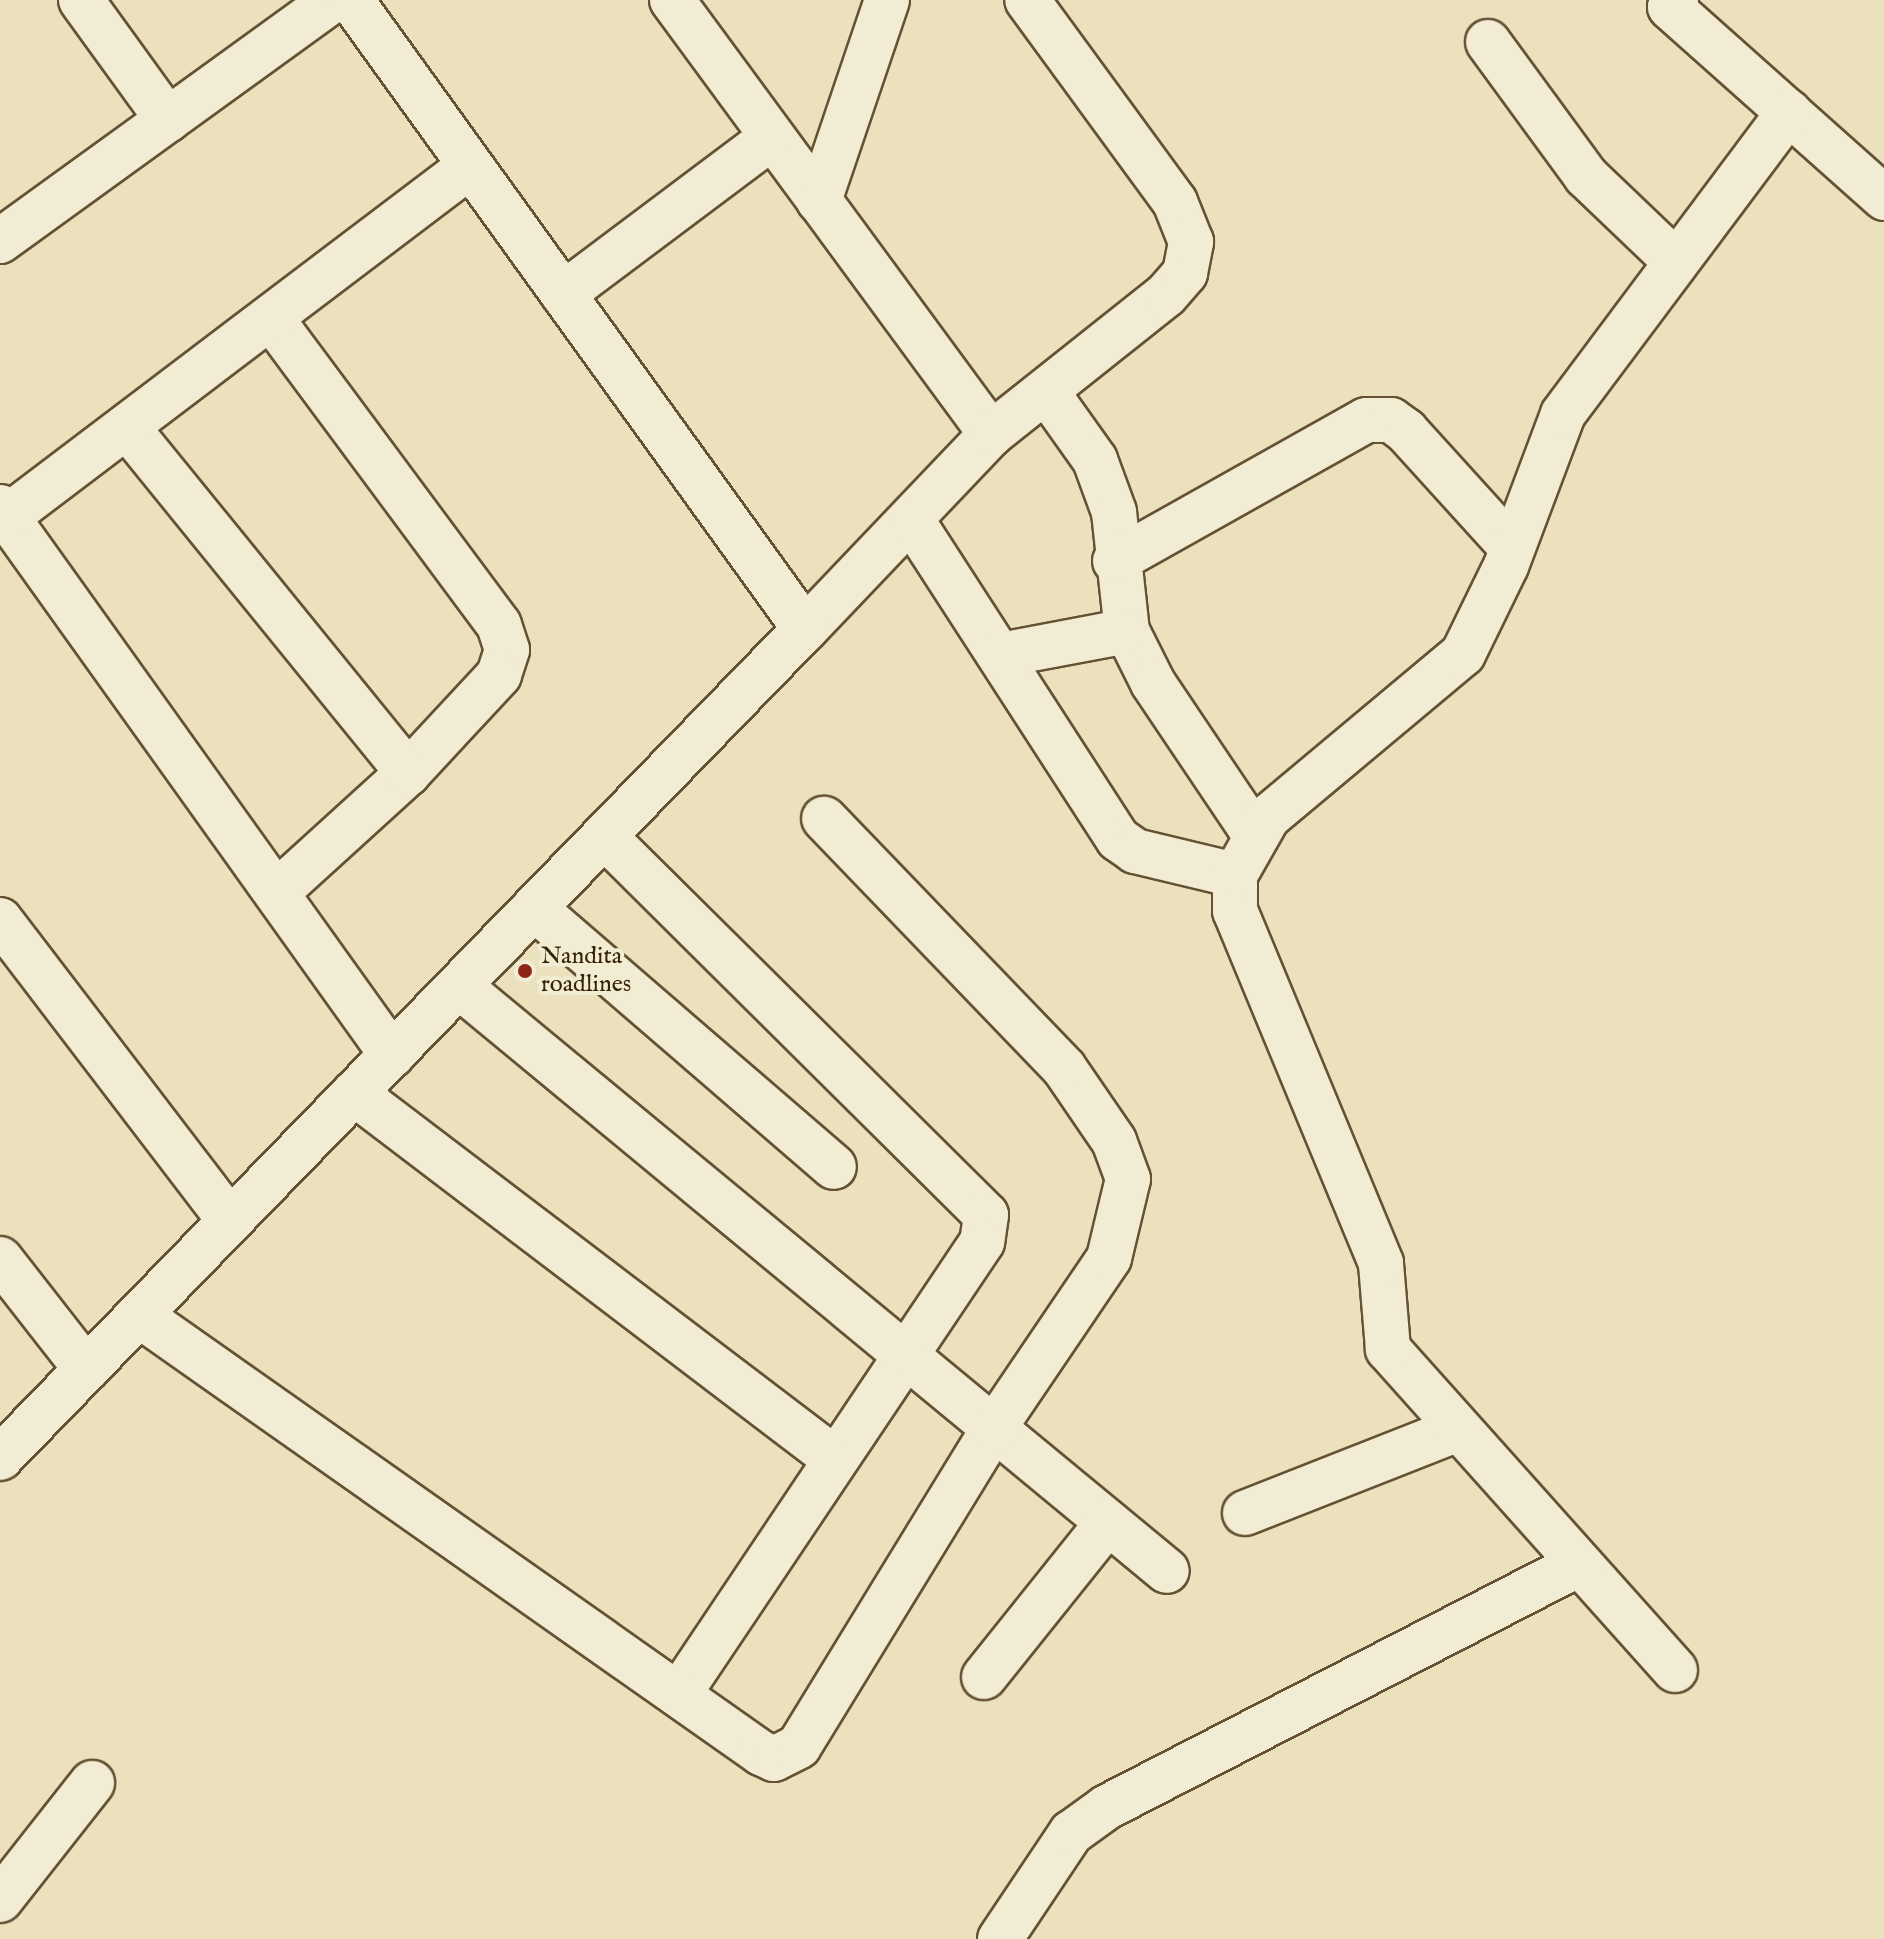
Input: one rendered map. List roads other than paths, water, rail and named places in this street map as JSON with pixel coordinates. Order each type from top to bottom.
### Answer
[{"type":"street","points":[[81,0],[168,120]]},
{"type":"street","points":[[0,241],[333,0]]},
{"type":"street","points":[[351,0],[805,629]]},
{"type":"street","points":[[672,0],[991,434]]},
{"type":"street","points":[[819,201],[887,0]]},
{"type":"street","points":[[0,1458],[991,434],[1166,295],[1185,273],[1191,242],[1175,202],[1027,0]]},
{"type":"street","points":[[1670,2],[1884,198]]},
{"type":"street","points":[[1488,42],[1586,176],[1676,262]]},
{"type":"street","points":[[1675,1670],[1456,1430],[1388,1349],[1381,1263],[1235,911],[1235,875],[1255,835],[1463,654],[1512,548],[1563,414],[1789,112]]},
{"type":"street","points":[[563,294],[772,137]]},
{"type":"street","points":[[392,1055],[4,512],[127,427],[470,166]]},
{"type":"street","points":[[271,318],[499,625],[507,650],[499,675],[408,773],[276,893]]},
{"type":"street","points":[[1046,391],[1095,460],[1114,512],[1115,561],[1127,631],[1255,835]]},
{"type":"street","points":[[1115,561],[1366,420],[1391,420],[1406,431],[1512,548]]},
{"type":"street","points":[[127,427],[408,773]]},
{"type":"street","points":[[911,519],[1118,839],[1135,851],[1235,875]]},
{"type":"street","points":[[1000,655],[1127,631]]},
{"type":"street","points":[[139,1315],[774,1759],[799,1746],[994,1428],[1109,1258],[1128,1179],[1114,1141],[1064,1068],[824,819]]},
{"type":"street","points":[[604,836],[979,1203],[986,1215],[982,1242],[679,1694]]},
{"type":"street","points":[[534,908],[834,1167]]},
{"type":"street","points":[[0,920],[230,1221]]},
{"type":"street","points":[[459,986],[1167,1571]]},
{"type":"street","points":[[354,1093],[835,1459]]},
{"type":"street","points":[[0,1259],[86,1369]]},
{"type":"street","points":[[1245,1513],[1456,1430]]},
{"type":"street","points":[[984,1677],[1108,1522]]},
{"type":"street","points":[[1000,1939],[1071,1833],[1107,1807],[1579,1564]]},
{"type":"street","points":[[0,1900],[92,1783]]},
{"type":"place","name":"Nandita roadlines","points":[[525,971]]}]
